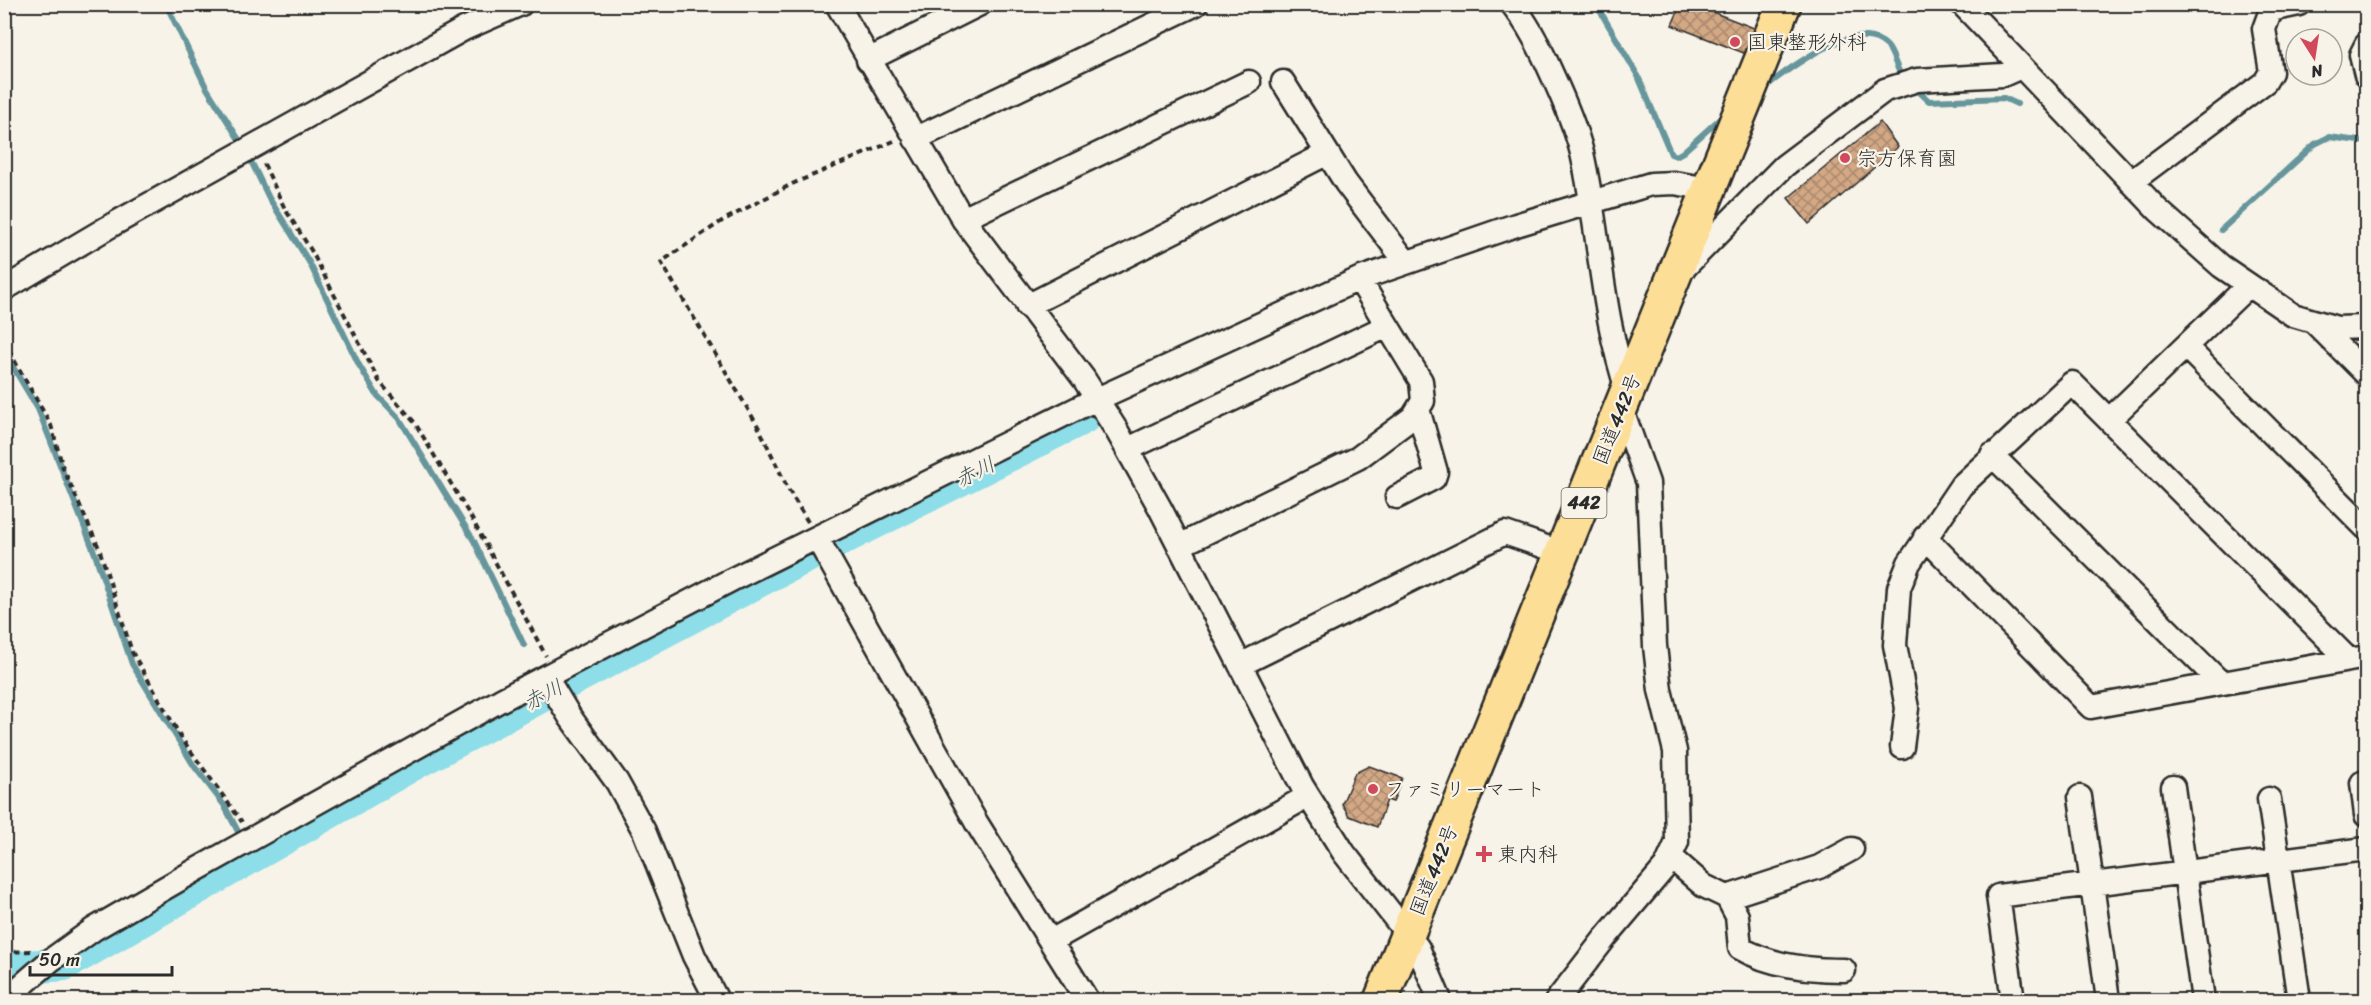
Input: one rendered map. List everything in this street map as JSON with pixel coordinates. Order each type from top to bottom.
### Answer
[{"type":"highway","name":"国道442号","points":[[1381,1000],[1784,4]]},
{"type":"street","points":[[4,289],[464,28],[521,4]]},
{"type":"street","points":[[837,4],[963,219],[1097,399],[1128,449],[1308,796],[1344,853],[1408,934],[1425,963],[1440,1000]]},
{"type":"street","points":[[868,60],[980,4]]},
{"type":"street","points":[[913,135],[1196,4]]},
{"type":"street","points":[[1512,4],[1534,36],[1571,117],[1582,150],[1611,336],[1649,492],[1656,654],[1660,690],[1672,735],[1676,764],[1678,828],[1677,842],[1671,857],[1557,1000]]},
{"type":"street","points":[[1962,4],[2175,227],[2248,286],[2279,308],[2315,324],[2337,328],[2367,327]]},
{"type":"street","points":[[2131,182],[2265,82],[2271,72],[2264,26],[2271,10],[2299,4]]},
{"type":"street","points":[[2367,45],[2361,55],[2367,75]]},
{"type":"street","points":[[1674,279],[1722,227],[1784,166],[1886,90],[1917,80],[2002,75],[2021,67]]},
{"type":"street","points":[[963,219],[1249,82]]},
{"type":"street","points":[[1283,82],[1326,154],[1406,262]]},
{"type":"street","points":[[1027,306],[1326,154]]},
{"type":"street","points":[[5,1000],[51,960],[94,929],[252,837],[550,674],[1097,399],[1359,279],[1406,262],[1590,202],[1662,182],[1710,189]]},
{"type":"street","points":[[1179,546],[1358,458],[1413,417],[1423,401],[1420,381],[1359,279]]},
{"type":"street","points":[[2110,419],[2248,286]]},
{"type":"street","points":[[2315,324],[2366,373]]},
{"type":"street","points":[[1128,449],[1387,326]]},
{"type":"street","points":[[2186,347],[2367,528]]},
{"type":"street","points":[[1902,747],[1907,708],[1895,645],[1899,588],[1909,563],[1957,491],[2072,383],[2358,659]]},
{"type":"street","points":[[1397,497],[1434,478],[1436,472],[1418,409]]},
{"type":"street","points":[[1992,456],[2220,682]]},
{"type":"street","points":[[1240,665],[1505,533],[1563,554]]},
{"type":"street","points":[[1925,537],[2091,707],[2358,659]]},
{"type":"street","points":[[817,538],[976,822],[1087,1000]]},
{"type":"street","points":[[550,674],[570,717],[617,782],[644,831],[693,956],[717,1000]]},
{"type":"street","points":[[2362,783],[2367,815]]},
{"type":"street","points":[[2173,787],[2203,1000]]},
{"type":"street","points":[[1051,941],[1308,796]]},
{"type":"street","points":[[2080,797],[2108,1000]]},
{"type":"street","points":[[2269,799],[2299,1000]]},
{"type":"street","points":[[1727,897],[1819,867],[1852,849]]},
{"type":"street","points":[[2013,1000],[1998,896],[2367,849]]},
{"type":"street","points":[[1671,857],[1704,886],[1727,897],[1737,916],[1740,948],[1756,958],[1807,970],[1844,970]]},
{"type":"path","points":[[817,538],[788,489],[759,428],[661,262],[722,221],[792,184],[913,135]]},
{"type":"path","points":[[255,146],[285,208],[311,250],[379,381],[415,423],[472,519],[550,674]]},
{"type":"path","points":[[4,342],[51,425],[63,468],[99,548],[132,652],[182,739],[252,837]]},
{"type":"building","name":"国東整形外科","points":[[1681,4],[1692,4],[1759,30],[1749,55],[1672,25]]},
{"type":"building","name":"宗方保育園","points":[[1880,122],[1898,147],[1809,224],[1788,198]]},
{"type":"building","name":"ファミリーマート","points":[[1369,766],[1402,778],[1393,802],[1387,800],[1377,827],[1349,816],[1342,804],[1355,773]]},
{"type":"waterway","points":[[166,4],[206,87],[243,146]]},
{"type":"waterway","points":[[524,11],[540,4]]},
{"type":"waterway","points":[[1596,4],[1638,76],[1671,154],[1676,156],[1683,152],[1725,114]]},
{"type":"waterway","points":[[1764,88],[1789,69],[1823,49],[1858,37],[1874,38],[1887,46],[1904,78]]},
{"type":"waterway","points":[[1914,87],[1929,101],[2004,98],[2017,104]]},
{"type":"waterway","points":[[2221,230],[2315,144],[2329,137],[2366,142]]},
{"type":"waterway","points":[[248,155],[269,198],[309,262],[359,365],[377,395],[399,418],[474,541],[524,645]]},
{"type":"waterway","points":[[4,352],[38,409],[95,554],[132,664],[194,766],[224,805],[242,839]]},
{"type":"waterway","name":"赤川","points":[[4,969],[64,964],[416,762],[769,575],[1084,417]]},
{"type":"place","name":"国東整形外科","points":[[1735,42]]},
{"type":"place","name":"宗方保育園","points":[[1845,158]]},
{"type":"place","name":"ファミリーマート","points":[[1373,789]]},
{"type":"place","name":"東内科","points":[[1484,854]]}]
